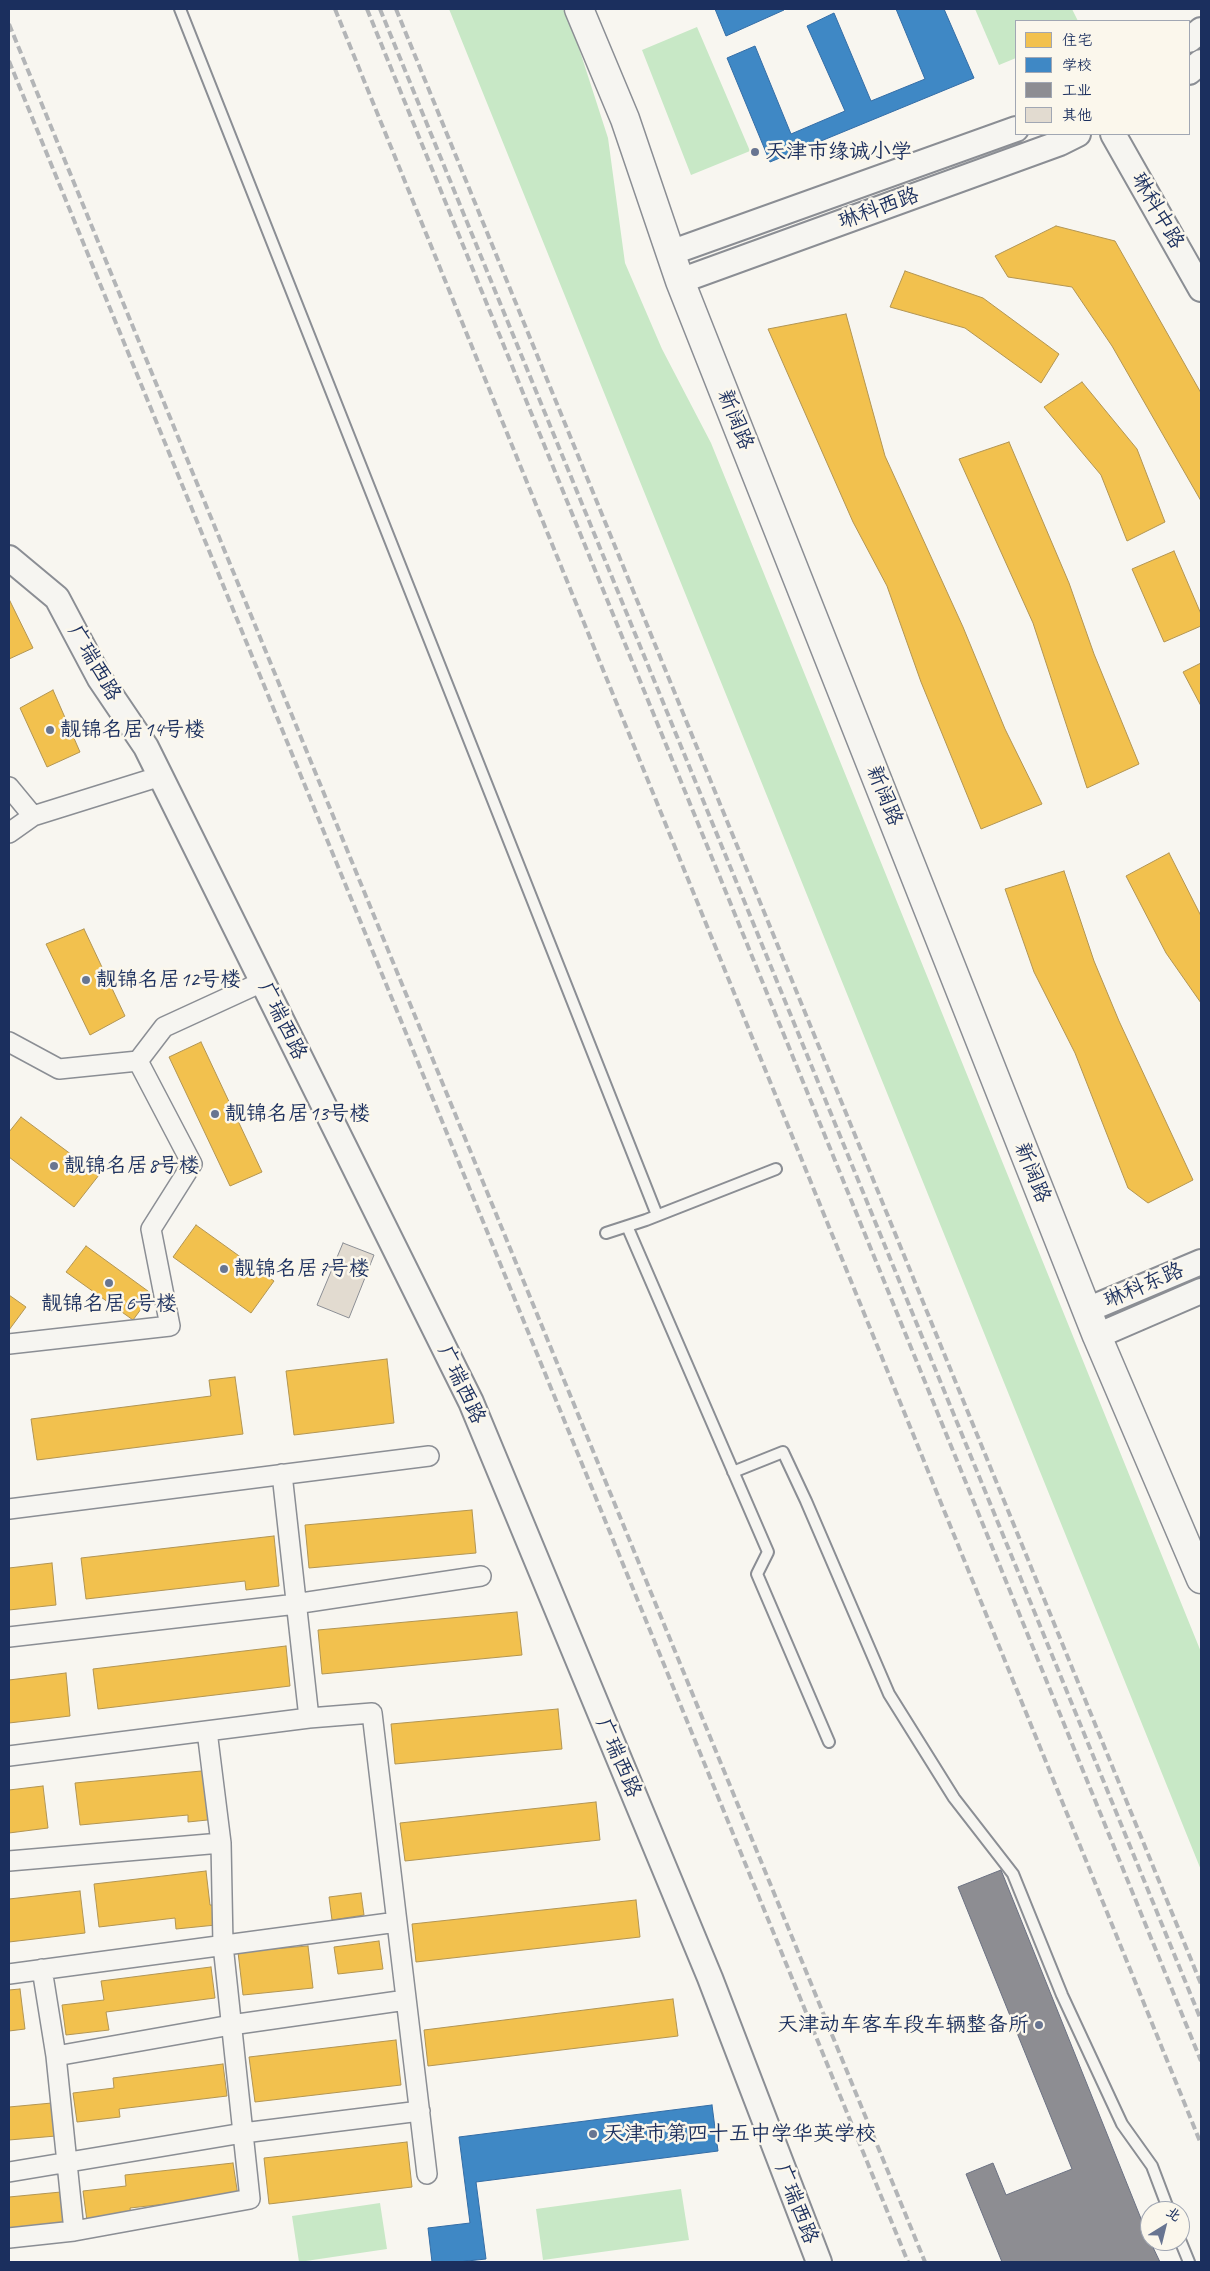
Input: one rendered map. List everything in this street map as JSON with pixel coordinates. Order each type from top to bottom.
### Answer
[{"type":"main road","name":"新阔路","points":[[579,9],[625,119],[680,282],[1097,1336],[1201,1579]]},
{"type":"street","points":[[1190,39],[1201,30]]},
{"type":"street","points":[[1190,71],[1201,62]]},
{"type":"street","name":"琳科西路","points":[[670,253],[1015,129]]},
{"type":"street","name":"琳科西路","points":[[680,282],[1051,146],[1076,135]]},
{"type":"street","name":"琳科中路","points":[[1114,135],[1201,289]]},
{"type":"street","name":"琳科中路","points":[[1127,135],[1201,268]]},
{"type":"street","name":"广瑞西路","points":[[9,558],[57,598],[100,678],[146,747],[471,1402],[710,1978],[819,2262]]},
{"type":"street","points":[[9,833],[33,816],[161,776]]},
{"type":"street","points":[[9,787],[33,816]]},
{"type":"street","points":[[9,1042],[58,1069],[138,1061],[164,1027],[262,982]]},
{"type":"street","points":[[9,1344],[170,1326],[151,1229],[192,1164],[138,1061]]},
{"type":"street","name":"琳科东路","points":[[1087,1310],[1201,1262]]},
{"type":"street","name":"琳科东路","points":[[1097,1336],[1201,1290]]},
{"type":"street","points":[[9,1509],[429,1456]]},
{"type":"street","points":[[282,1474],[309,1718]]},
{"type":"street","points":[[9,1637],[297,1604],[481,1576]]},
{"type":"street","points":[[9,1756],[309,1718],[372,1713],[427,2174]]},
{"type":"street","points":[[9,2238],[74,2231],[250,2199],[223,1945],[221,1843],[207,1731]]},
{"type":"street","points":[[9,1861],[221,1843]]},
{"type":"street","points":[[9,1974],[397,1922]]},
{"type":"street","points":[[42,1969],[56,2056],[74,2231]]},
{"type":"street","points":[[56,2056],[231,2025],[406,2000]]},
{"type":"street","points":[[9,2172],[243,2133],[420,2111]]},
{"type":"lane","points":[[180,9],[657,1215]]},
{"type":"lane","points":[[606,1233],[776,1169]]},
{"type":"lane","points":[[627,1226],[768,1552],[757,1574],[829,1742]]},
{"type":"lane","points":[[734,1472],[783,1452],[806,1500],[888,1694],[954,1798],[1013,1874],[1062,1995],[1122,2124],[1152,2166],[1165,2201]]},
{"type":"green space","points":[[449,9],[563,9],[577,42],[608,138],[625,263],[662,349],[711,443],[1201,1652],[1201,1870]]},
{"type":"green space","points":[[975,9],[1072,9],[1078,20],[1015,20],[1015,58],[999,65]]},
{"type":"green space","points":[[697,27],[750,151],[691,175],[642,50]]},
{"type":"green space","points":[[681,2189],[689,2240],[543,2260],[536,2209]]},
{"type":"green space","points":[[380,2203],[387,2249],[299,2262],[292,2216]]},
{"type":"building: 住宅","points":[[1056,226],[1115,241],[1201,393],[1201,501],[1112,346],[1072,287],[1008,277],[995,256]]},
{"type":"building: 住宅","points":[[905,271],[983,298],[1059,354],[1041,383],[965,328],[890,307]]},
{"type":"building: 住宅","points":[[846,314],[885,456],[963,627],[1005,729],[1042,804],[981,829],[921,682],[887,586],[853,522],[768,329]]},
{"type":"building: 住宅","points":[[1082,382],[1137,449],[1165,522],[1127,541],[1101,475],[1044,407]]},
{"type":"building: 住宅","points":[[1009,442],[1069,583],[1094,654],[1139,764],[1087,788],[1033,623],[959,459]]},
{"type":"building: 住宅","points":[[1174,551],[1201,614],[1201,626],[1164,642],[1132,569]]},
{"type":"building: 住宅","points":[[9,599],[33,648],[9,659]]},
{"type":"building: 住宅","points":[[1201,663],[1201,706],[1183,672]]},
{"type":"building: 住宅","name":"靓锦名居14号楼","points":[[53,690],[80,752],[47,767],[20,708]]},
{"type":"building: 住宅","points":[[1169,853],[1201,916],[1201,1003],[1166,953],[1126,876]]},
{"type":"building: 住宅","points":[[1064,871],[1094,961],[1119,1021],[1193,1180],[1148,1203],[1128,1188],[1075,1053],[1034,972],[1005,889]]},
{"type":"building: 住宅","name":"靓锦名居12号楼","points":[[84,929],[125,1016],[90,1035],[46,944]]},
{"type":"building: 住宅","name":"靓锦名居13号楼","points":[[201,1042],[262,1172],[230,1186],[169,1057]]},
{"type":"building: 住宅","name":"靓锦名居8号楼","points":[[21,1117],[99,1175],[74,1207],[9,1157],[9,1132]]},
{"type":"building: 住宅","name":"靓锦名居7号楼","points":[[196,1225],[274,1281],[251,1313],[173,1257]]},
{"type":"building: 住宅","name":"靓锦名居6号楼","points":[[86,1246],[152,1294],[133,1320],[66,1272]]},
{"type":"building: 住宅","points":[[9,1295],[26,1307],[9,1330]]},
{"type":"building: 住宅","points":[[387,1359],[394,1423],[294,1435],[286,1371]]},
{"type":"building: 住宅","points":[[235,1377],[243,1434],[37,1460],[31,1419],[211,1396],[209,1380]]},
{"type":"building: 住宅","points":[[472,1510],[476,1553],[309,1568],[305,1525]]},
{"type":"building: 住宅","points":[[274,1536],[279,1586],[246,1590],[245,1581],[86,1599],[81,1558]]},
{"type":"building: 住宅","points":[[52,1563],[56,1605],[9,1610],[9,1568]]},
{"type":"building: 住宅","points":[[517,1612],[522,1655],[322,1674],[318,1630]]},
{"type":"building: 住宅","points":[[286,1646],[290,1686],[98,1709],[93,1669]]},
{"type":"building: 住宅","points":[[66,1673],[70,1716],[9,1723],[9,1680]]},
{"type":"building: 住宅","points":[[558,1709],[562,1749],[395,1764],[391,1724]]},
{"type":"building: 住宅","points":[[212,1770],[217,1819],[188,1822],[188,1815],[80,1825],[75,1783]]},
{"type":"building: 住宅","points":[[43,1786],[48,1828],[9,1833],[9,1790]]},
{"type":"building: 住宅","points":[[596,1802],[600,1840],[405,1861],[400,1823]]},
{"type":"building: 住宅","points":[[206,1871],[210,1905],[214,1905],[216,1925],[176,1929],[175,1918],[99,1927],[94,1884]]},
{"type":"building: 住宅","points":[[80,1891],[85,1933],[9,1942],[9,1899]]},
{"type":"building: 住宅","points":[[361,1893],[364,1915],[332,1920],[329,1897]]},
{"type":"building: 住宅","points":[[636,1900],[640,1937],[416,1962],[412,1924]]},
{"type":"building: 住宅","points":[[379,1941],[383,1969],[338,1974],[334,1947]]},
{"type":"building: 住宅","points":[[308,1946],[313,1988],[243,1995],[238,1952]]},
{"type":"building: 住宅","points":[[211,1967],[215,1998],[106,2012],[109,2030],[66,2035],[62,2005],[104,2000],[101,1981]]},
{"type":"building: 住宅","points":[[20,1989],[25,2029],[9,2031],[9,1990]]},
{"type":"building: 住宅","points":[[673,1999],[678,2036],[428,2066],[424,2030]]},
{"type":"building: 住宅","points":[[396,2040],[401,2085],[255,2102],[249,2057]]},
{"type":"building: 住宅","points":[[223,2064],[227,2096],[119,2109],[120,2117],[77,2122],[73,2093],[114,2088],[113,2078]]},
{"type":"building: 住宅","points":[[52,2103],[56,2136],[9,2140],[9,2107]]},
{"type":"building: 住宅","points":[[407,2142],[412,2187],[269,2204],[264,2158]]},
{"type":"building: 住宅","points":[[233,2163],[238,2196],[130,2208],[131,2215],[87,2221],[83,2191],[126,2186],[125,2175]]},
{"type":"building: 住宅","points":[[61,2192],[64,2224],[9,2230],[9,2197]]},
{"type":"building: 学校","points":[[715,9],[784,9],[784,10],[726,36]]},
{"type":"building: 学校","points":[[896,9],[944,9],[974,78],[770,162],[727,58],[755,46],[791,134],[845,111],[807,26],[834,13],[871,101],[925,79]]},
{"type":"building: 学校","points":[[712,2105],[718,2151],[476,2182],[486,2259],[432,2262],[428,2228],[470,2223],[459,2137]]},
{"type":"building: 工业","name":"天津动车客车段车辆整备所","points":[[1001,1870],[1140,2216],[1140,2251],[1155,2251],[1160,2262],[1002,2262],[966,2174],[993,2163],[1006,2195],[1072,2169],[958,1887]]},
{"type":"building: 其他","points":[[343,1243],[374,1255],[349,1318],[317,1305]]},
{"type":"railway","points":[[335,9],[1201,2144]]},
{"type":"railway","points":[[367,9],[1201,2061]]},
{"type":"railway","points":[[380,9],[1201,2020]]},
{"type":"railway","points":[[396,9],[1201,1984]]},
{"type":"railway","points":[[9,24],[925,2262]]},
{"type":"railway","points":[[9,61],[908,2262]]},
{"type":"place","name":"天津市缘诚小学","points":[[755,152]]},
{"type":"place","name":"靓锦名居14号楼","points":[[50,730]]},
{"type":"place","name":"靓锦名居12号楼","points":[[86,980]]},
{"type":"place","name":"靓锦名居13号楼","points":[[215,1114]]},
{"type":"place","name":"靓锦名居8号楼","points":[[54,1166]]},
{"type":"place","name":"靓锦名居7号楼","points":[[224,1269]]},
{"type":"place","name":"靓锦名居6号楼","points":[[109,1283]]},
{"type":"place","name":"天津动车客车段车辆整备所","points":[[1039,2025]]},
{"type":"place","name":"天津市第四十五中学华英学校","points":[[593,2134]]}]
